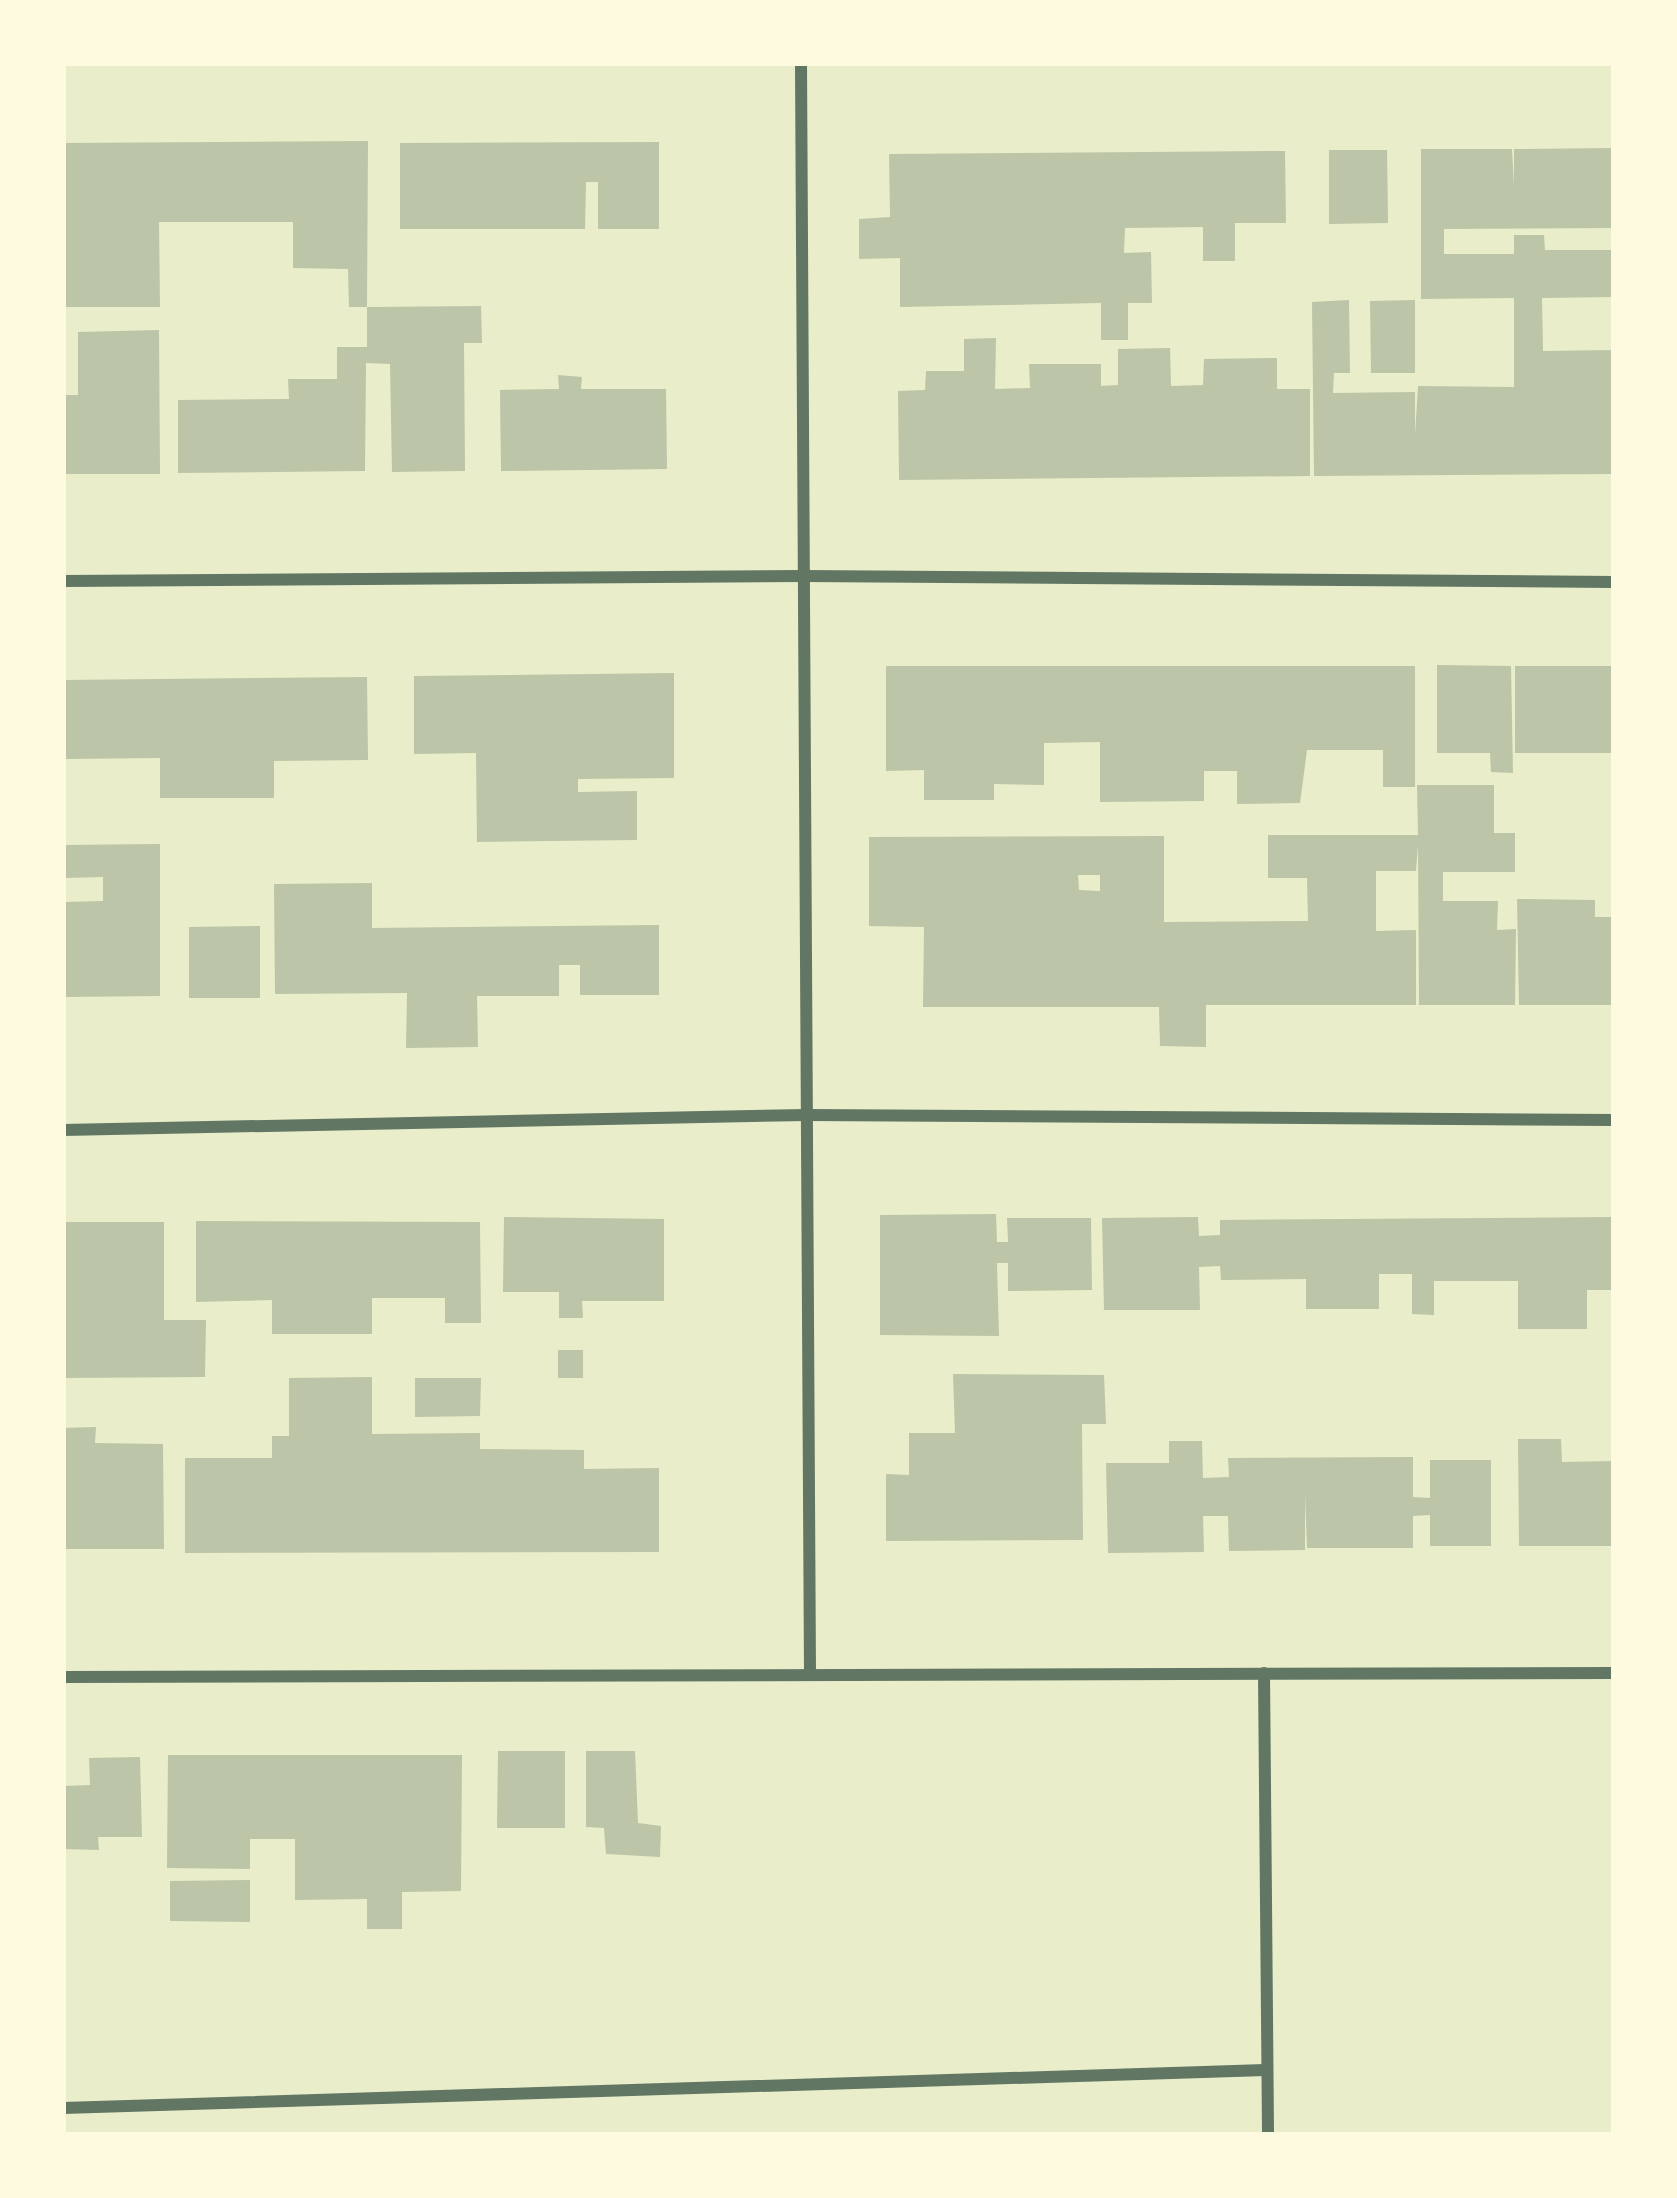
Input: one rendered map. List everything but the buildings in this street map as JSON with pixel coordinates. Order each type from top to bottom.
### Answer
[{"type":"street","points":[[800,63],[810,1673]]},
{"type":"street","points":[[63,581],[803,576],[1614,582]]},
{"type":"street","points":[[63,1130],[807,1115],[1614,1120]]},
{"type":"street","points":[[1264,1672],[1268,2135]]},
{"type":"street","points":[[63,1676],[1614,1673]]},
{"type":"street","points":[[63,2108],[1265,2070]]}]
